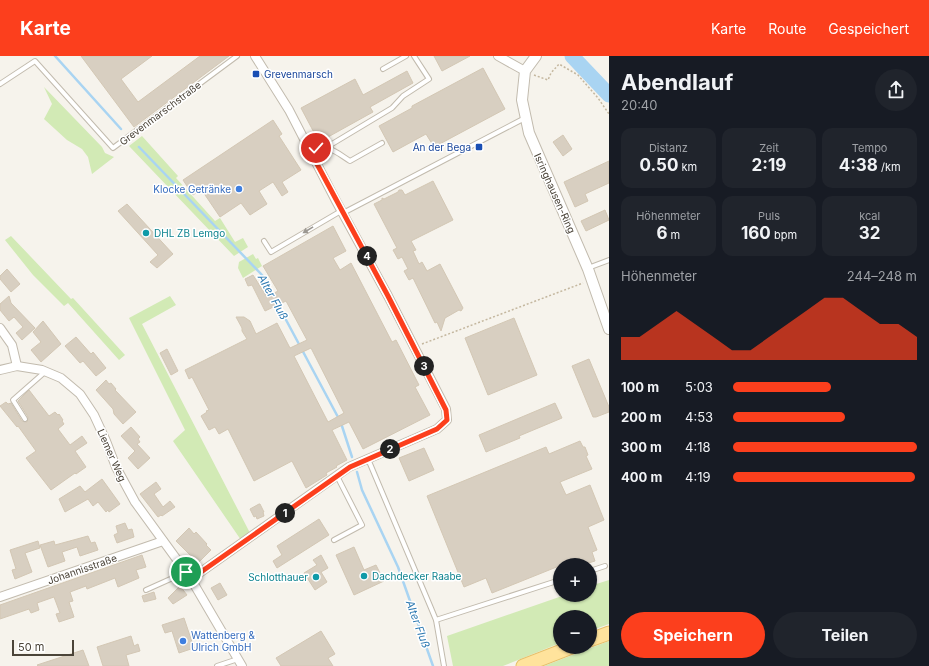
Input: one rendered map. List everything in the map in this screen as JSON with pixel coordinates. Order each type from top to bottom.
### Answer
[{"type":"main road","points":[[597,637],[609,633]]},
{"type":"main road","points":[[523,666],[554,654]]},
{"type":"street","points":[[189,575],[350,467],[437,429],[447,420],[446,410],[415,347],[289,110],[255,56]]},
{"type":"street","points":[[498,56],[525,71],[536,56]]},
{"type":"street","name":"Isringhausen-Ring","points":[[525,71],[522,100],[524,118],[529,134],[588,268],[609,329]]},
{"type":"street","points":[[0,328],[12,346],[17,366]]},
{"type":"street","name":"Liemer Weg","points":[[0,370],[17,366],[46,371],[61,378],[80,394],[94,415],[116,467],[135,502],[189,575],[241,662]]},
{"type":"street","name":"Johannisstraße","points":[[0,597],[163,541]]},
{"type":"lane","name":"Grevenmarschstraße","points":[[0,84],[34,61],[113,148],[237,56]]},
{"type":"lane","points":[[383,69],[406,56]]},
{"type":"lane","points":[[310,151],[316,148],[327,147],[392,108],[402,96],[429,79],[414,56]]},
{"type":"lane","points":[[264,241],[271,252],[342,212],[524,118]]},
{"type":"lane","points":[[327,147],[350,161],[382,143]]},
{"type":"lane","points":[[588,268],[609,260]]},
{"type":"lane","points":[[25,419],[13,400],[46,371]]},
{"type":"lane","points":[[368,459],[436,620],[444,666]]},
{"type":"lane","points":[[334,540],[362,525],[337,476]]},
{"type":"lane","points":[[597,569],[605,566]]},
{"type":"lane","points":[[146,590],[189,575]]},
{"type":"lane","points":[[436,620],[553,582]]},
{"type":"lane","points":[[217,666],[241,662]]},
{"type":"path","points":[[525,71],[548,80],[550,73],[559,64],[578,75],[598,98],[609,114]]},
{"type":"path","points":[[415,347],[592,279]]},
{"type":"green space","points":[[44,87],[102,147],[105,153],[114,157],[92,174],[88,157],[82,149],[67,140],[44,119],[52,104]]},
{"type":"green space","points":[[142,136],[178,176],[176,178],[215,221],[220,218],[235,242],[243,238],[248,247],[234,256],[129,146]]},
{"type":"green space","points":[[11,236],[71,299],[73,298],[125,355],[119,360],[68,303],[64,306],[33,275],[5,240]]},
{"type":"green space","points":[[253,254],[256,259],[258,258],[262,266],[243,278],[238,268],[239,262]]},
{"type":"green space","points":[[170,296],[176,305],[142,324],[250,533],[241,540],[173,441],[185,430],[129,318]]},
{"type":"green space","points":[[609,580],[609,624],[597,628],[597,610],[553,610],[553,646],[503,666],[453,666],[447,636],[553,599],[553,602],[597,602],[597,584]]},
{"type":"green space","points":[[609,641],[609,666],[544,666],[575,654],[597,654],[597,646]]},
{"type":"building","points":[[81,56],[152,56],[121,79],[138,102],[200,56],[229,56],[134,127]]},
{"type":"building","points":[[434,56],[470,56],[442,71]]},
{"type":"building","points":[[483,68],[505,109],[434,147],[426,134],[393,152],[379,126],[412,108],[412,106]]},
{"type":"building","points":[[407,71],[413,83],[370,107],[373,112],[319,142],[301,108],[355,79],[363,95]]},
{"type":"building","points":[[273,120],[282,134],[279,136],[301,170],[282,182],[288,192],[282,196],[273,182],[259,191],[267,204],[250,215],[241,203],[220,217],[201,189],[193,195],[183,180]]},
{"type":"building","points":[[563,135],[572,149],[563,156],[553,142]]},
{"type":"building","points":[[609,161],[609,183],[585,194],[588,201],[575,207],[564,182]]},
{"type":"building","points":[[433,181],[453,220],[411,241],[416,250],[413,251],[419,264],[422,262],[427,271],[440,264],[463,308],[461,311],[459,310],[445,318],[441,331],[437,322],[435,323],[413,278],[409,280],[404,271],[408,269],[402,257],[398,259],[393,250],[397,248],[374,204],[382,200],[382,198],[384,199],[398,192],[399,190],[402,190],[405,195]]},
{"type":"building","name":"DHL ZB Lemgo","points":[[127,204],[173,254],[157,268],[150,262],[158,255],[118,211]]},
{"type":"building","points":[[605,210],[609,220],[586,231],[581,221]]},
{"type":"building","points":[[333,226],[346,251],[333,258],[340,270],[351,263],[392,342],[396,340],[419,385],[415,387],[430,415],[363,449],[349,422],[332,430],[347,460],[336,466],[337,467],[326,473],[327,475],[306,488],[292,461],[254,481],[228,429],[219,434],[215,427],[209,430],[201,416],[209,410],[192,377],[189,379],[185,370],[247,339],[236,317],[244,317],[250,321],[256,334],[277,323],[290,348],[307,340],[286,301],[265,311],[252,285],[248,286],[245,279],[253,275],[267,297],[278,291],[263,266]],"holes":[[[311,348],[344,413],[328,422],[294,356]]]},
{"type":"building","points":[[7,269],[20,284],[11,292],[0,279],[0,276]]},
{"type":"building","points":[[9,296],[11,303],[35,328],[22,340],[16,333],[23,327],[14,317],[9,321],[0,310],[0,304]]},
{"type":"building","points":[[514,318],[537,375],[488,395],[465,338]]},
{"type":"building","points":[[43,321],[61,344],[41,362],[31,350],[41,342],[33,332]]},
{"type":"building","points":[[76,337],[91,354],[93,352],[106,368],[96,376],[83,361],[80,363],[65,346]]},
{"type":"building","points":[[167,349],[178,371],[171,375],[160,353]]},
{"type":"building","points":[[589,359],[609,407],[609,412],[596,417],[593,417],[572,366]]},
{"type":"building","points":[[106,380],[109,384],[111,383],[116,389],[115,390],[136,412],[123,424],[114,414],[113,409],[96,390]]},
{"type":"building","points":[[29,390],[49,416],[55,412],[58,415],[59,414],[64,424],[58,429],[70,445],[82,436],[87,443],[75,451],[86,467],[51,490],[26,458],[36,451],[18,426],[17,427],[0,406],[6,402],[8,404],[11,403],[22,421],[27,422],[28,417],[18,401]]},
{"type":"building","points":[[555,403],[562,418],[486,452],[479,435]]},
{"type":"building","points":[[131,427],[140,437],[138,439],[140,442],[137,444],[150,458],[138,469],[128,458],[135,451],[121,436]]},
{"type":"building","points":[[580,441],[583,447],[585,447],[588,455],[586,456],[592,469],[560,482],[566,495],[590,485],[604,520],[588,527],[597,550],[592,552],[594,558],[553,558],[553,568],[492,593],[486,578],[464,587],[427,496],[546,447],[549,454]]},
{"type":"building","points":[[424,448],[434,470],[409,481],[399,458]]},
{"type":"building","points":[[102,479],[120,504],[109,512],[108,510],[106,512],[98,502],[93,506],[88,499],[65,512],[59,499],[80,486],[85,492]]},
{"type":"building","points":[[156,482],[161,489],[154,494],[163,507],[170,501],[175,507],[158,517],[140,494]]},
{"type":"building","points":[[259,504],[264,512],[264,516],[257,519],[256,516],[254,517],[250,509]]},
{"type":"building","points":[[319,519],[329,535],[277,568],[273,561],[282,555],[277,546]]},
{"type":"building","points":[[125,523],[128,530],[132,529],[134,537],[117,543],[114,535],[118,533],[116,526]]},
{"type":"building","points":[[189,528],[194,534],[196,532],[211,550],[198,563],[176,541]]},
{"type":"building","points":[[88,536],[91,543],[95,542],[98,550],[80,556],[77,547],[62,552],[65,561],[48,567],[40,545],[54,541],[55,545]]},
{"type":"building","points":[[38,541],[40,548],[25,553],[32,572],[15,579],[12,570],[16,569],[10,550]]},
{"type":"building","name":"Dachdecker Raabe","points":[[354,547],[364,570],[376,565],[384,581],[354,595],[336,555]]},
{"type":"building","points":[[142,555],[146,567],[136,570],[139,578],[118,587],[115,578],[87,589],[86,586],[70,592],[73,601],[69,602],[74,617],[59,622],[56,614],[60,613],[54,597],[37,603],[39,610],[31,613],[29,609],[0,619],[0,605]]},
{"type":"building","name":"Schlotthauer","points":[[321,555],[328,568],[321,572],[327,582],[315,590],[304,573],[317,565],[313,560]]},
{"type":"building","points":[[220,583],[227,595],[218,600],[211,588]]},
{"type":"building","points":[[180,586],[187,595],[173,604],[168,598]]},
{"type":"building","points":[[154,592],[156,599],[144,602],[142,596]]},
{"type":"building","points":[[184,618],[194,648],[179,653],[172,631],[165,633],[162,625]]},
{"type":"building","points":[[321,631],[335,654],[328,658],[333,666],[281,666],[276,658]]},
{"type":"building","points":[[131,636],[134,646],[138,644],[140,651],[126,655],[129,666],[103,666],[97,647]]},
{"type":"building","points":[[83,650],[89,666],[37,665]]},
{"type":"waterway","name":"Alter Fluß","points":[[55,56],[121,129]]},
{"type":"waterway","points":[[572,56],[609,95]]},
{"type":"waterway","name":"Alter Fluß","points":[[139,147],[262,275],[274,297]]},
{"type":"waterway","name":"Alter Fluß","points":[[277,303],[339,419]]},
{"type":"waterway","name":"Alter Fluß","points":[[341,423],[352,457]]},
{"type":"waterway","name":"Alter Fluß","points":[[357,472],[362,490],[398,567],[433,666]]},
{"type":"place","name":"Grevenmarsch","points":[[256,74]]},
{"type":"place","name":"An der Bega","points":[[479,147]]},
{"type":"place","name":"Klocke Getränke","points":[[239,189]]},
{"type":"place","name":"DHL ZB Lemgo","points":[[146,233]]},
{"type":"place","name":"Dachdecker Raabe","points":[[364,576]]},
{"type":"place","name":"Schlotthauer","points":[[316,577]]},
{"type":"place","name":"Wattenberg & Ulrich GmbH","points":[[183,641]]},
{"type":"route","points":[[186,572],[191,579],[350,467],[437,429],[447,420],[446,410],[415,347],[310,151],[316,148]]}]
